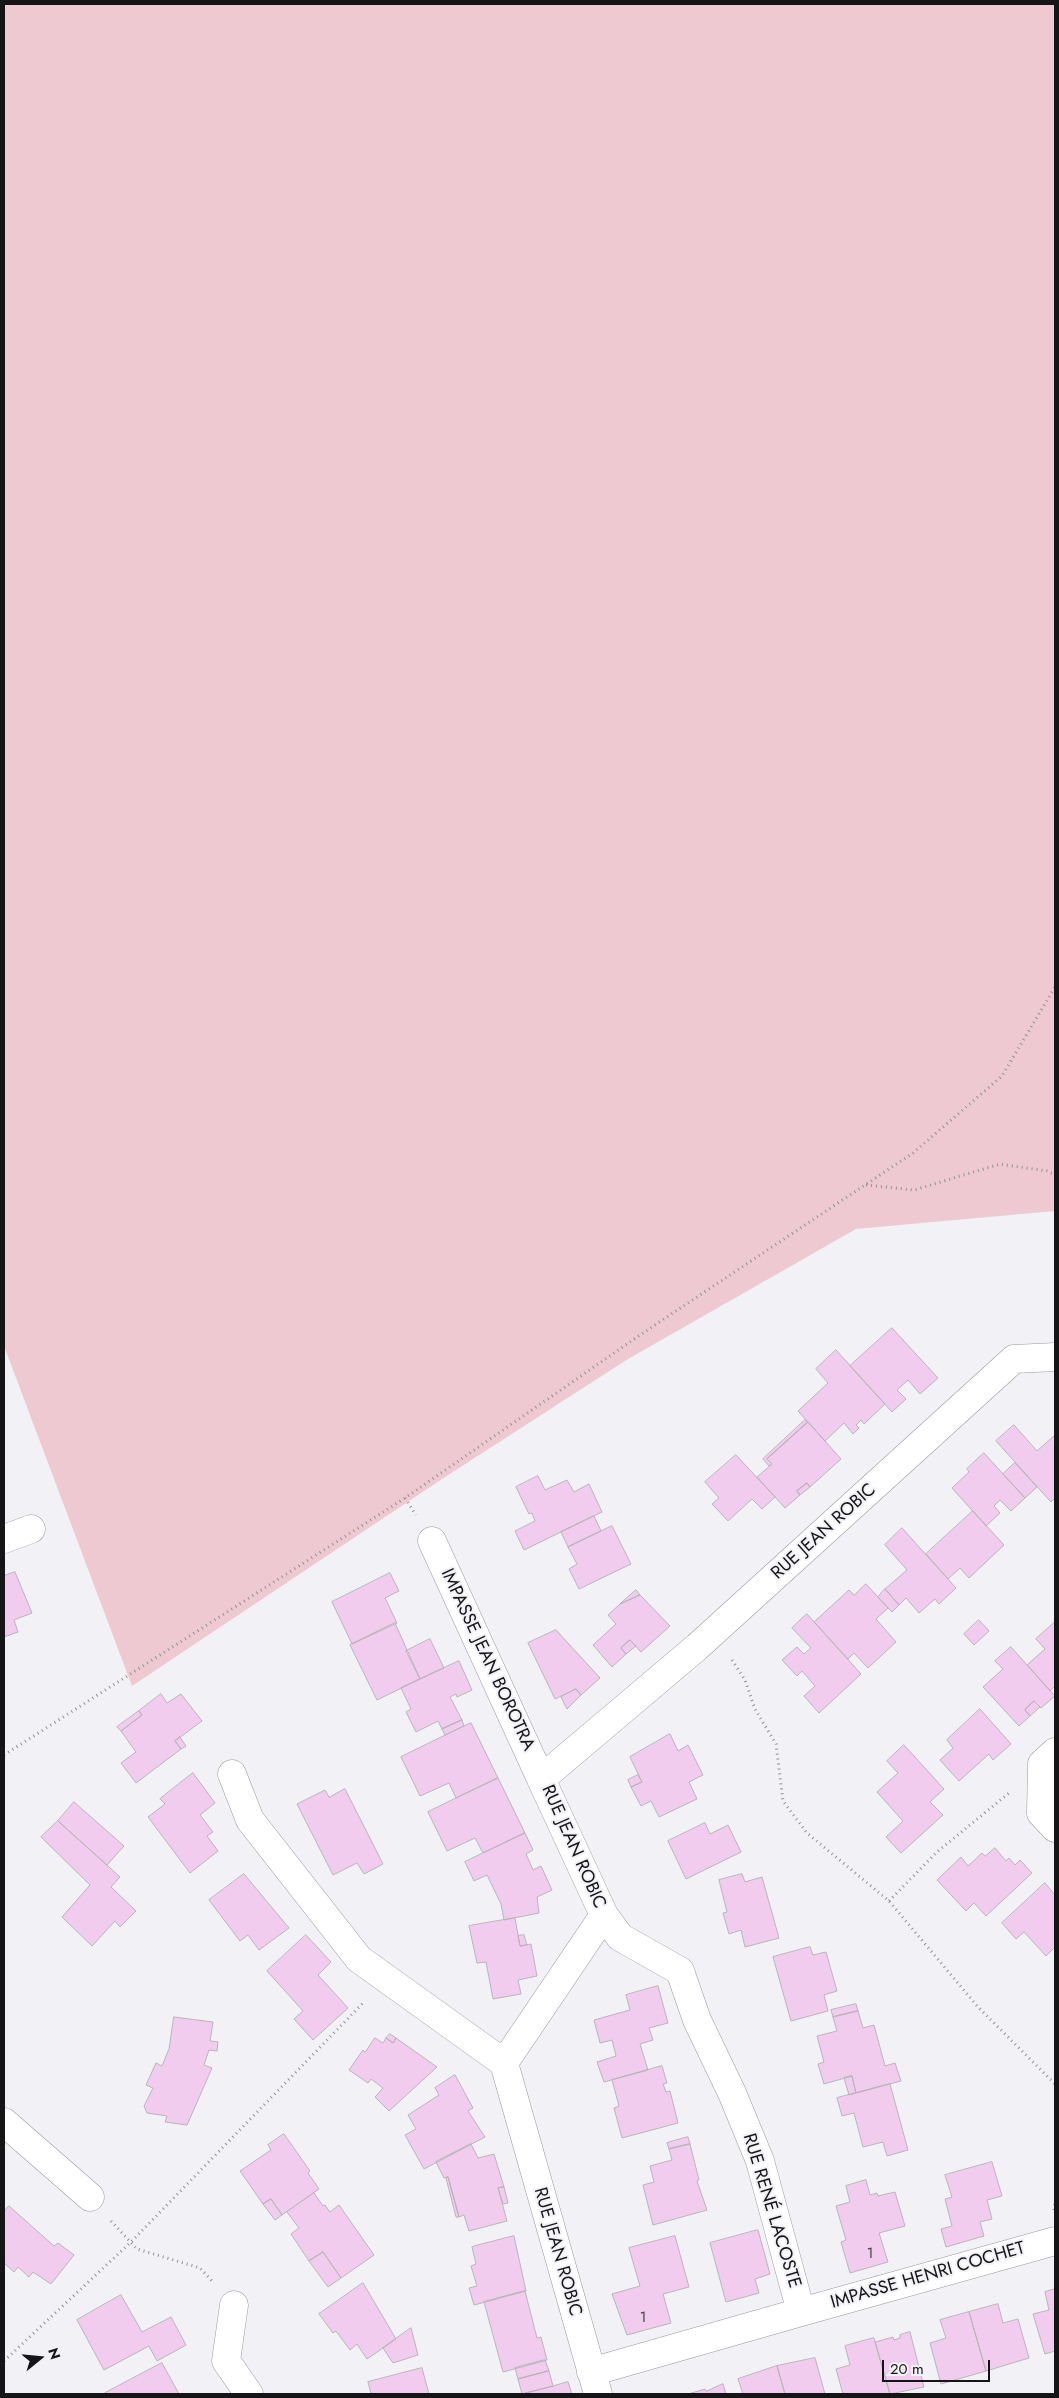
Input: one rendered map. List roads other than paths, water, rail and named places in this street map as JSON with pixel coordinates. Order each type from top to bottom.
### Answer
[{"type":"street","name":"RUE JEAN ROBIC","points":[[594,2383],[504,2063],[604,1915],[541,1779],[697,1647],[1014,1359],[1055,1357]]},
{"type":"street","points":[[4,1539],[31,1529]]},
{"type":"street","name":"IMPASSE JEAN BOROTRA","points":[[432,1541],[541,1779]]},
{"type":"street","points":[[1049,1758],[1041,1813],[1055,1828]]},
{"type":"street","points":[[232,1774],[250,1820],[359,1959],[504,2063]]},
{"type":"street","name":"RUE RENÉ LACOSTE","points":[[594,2383],[801,2312],[760,2162],[732,2092],[697,2020],[680,1971],[620,1937],[604,1915]]},
{"type":"street","points":[[4,2122],[90,2197]]},
{"type":"street","name":"IMPASSE HENRI COCHET","points":[[801,2312],[1055,2241]]},
{"type":"street","points":[[234,2305],[226,2360],[249,2394]]}]
